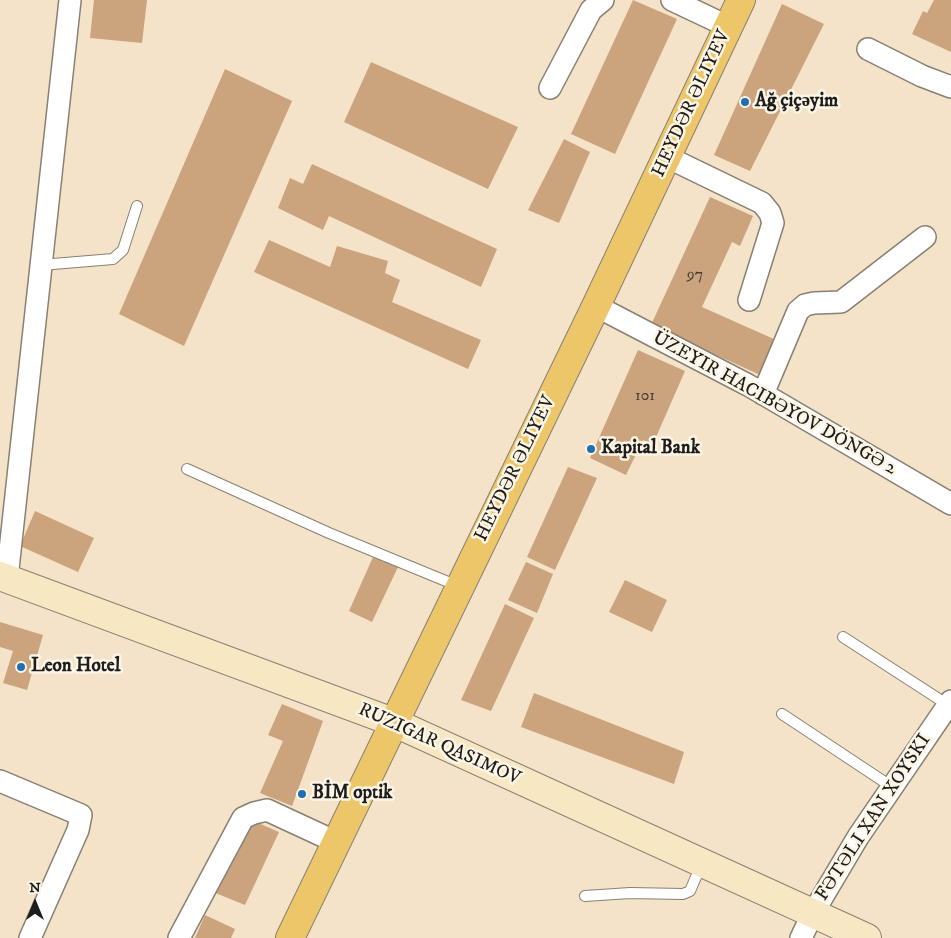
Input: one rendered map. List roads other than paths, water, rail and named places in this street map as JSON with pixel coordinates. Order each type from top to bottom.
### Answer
[{"type":"main road","name":"HEYDƏR ƏLIYEV","points":[[291,938],[393,722],[596,306],[741,0]]},
{"type":"street","points":[[70,0],[41,265],[3,577],[393,722],[867,938]]},
{"type":"street","points":[[550,88],[591,10],[603,0]]},
{"type":"street","points":[[672,0],[729,27]]},
{"type":"street","points":[[868,49],[922,76],[951,87]]},
{"type":"street","points":[[667,158],[762,203],[770,213],[773,223],[749,300]]},
{"type":"street","points":[[763,394],[798,311],[805,305],[814,303],[842,302],[925,237]]},
{"type":"street","points":[[596,306],[763,394],[951,504]]},
{"type":"street","name":"FƏTƏLI XAN XOYSKI","points":[[801,938],[813,913],[858,837],[950,703]]},
{"type":"street","points":[[0,781],[81,815],[78,830],[30,938]]},
{"type":"street","points":[[179,938],[243,818],[267,810],[336,842]]},
{"type":"lane","points":[[41,265],[113,259],[122,250],[137,206]]},
{"type":"lane","points":[[187,469],[329,533],[459,586]]},
{"type":"lane","points":[[843,637],[950,703]]},
{"type":"lane","points":[[782,714],[892,787]]},
{"type":"lane","points":[[585,896],[630,893],[683,894],[690,891],[702,863]]},
{"type":"place","name":"Ağ çiçəyim","points":[[745,102]]},
{"type":"place","name":"Kapital Bank","points":[[591,449]]},
{"type":"place","name":"Leon Hotel","points":[[21,667]]},
{"type":"place","name":"BİM optik","points":[[302,794]]}]
